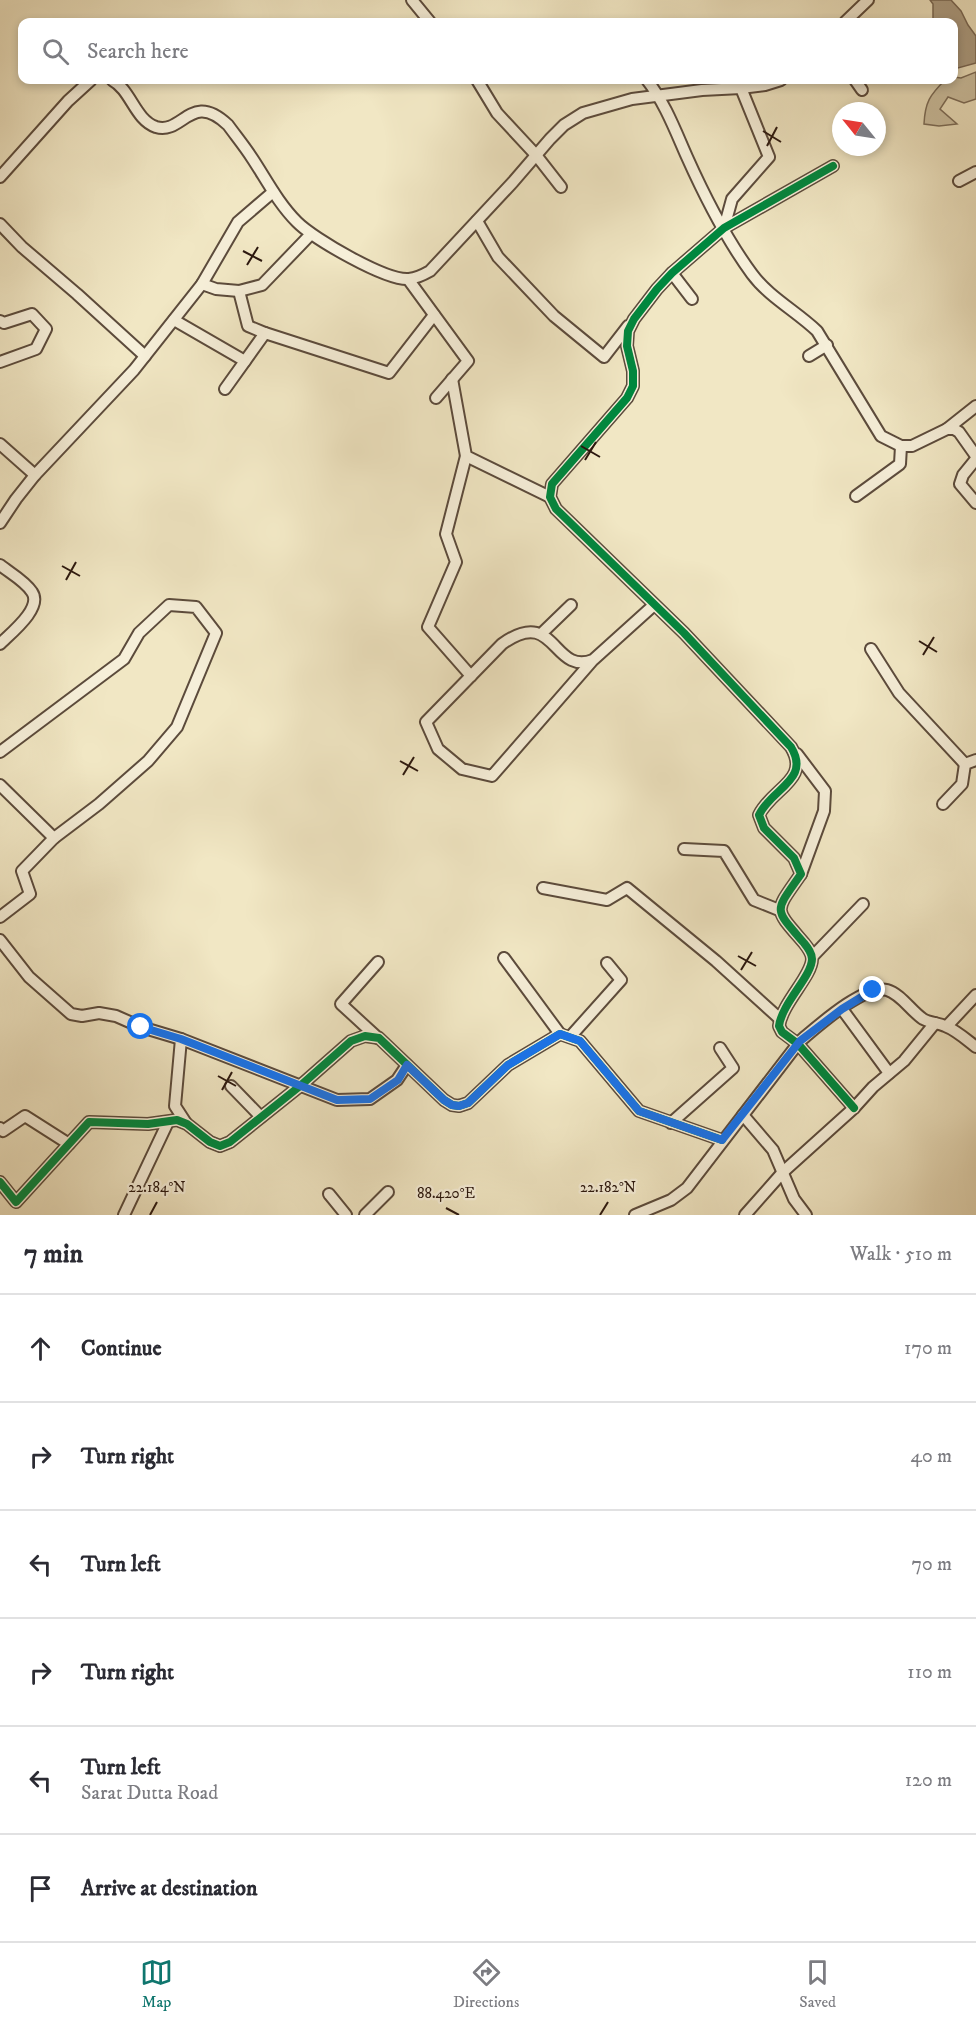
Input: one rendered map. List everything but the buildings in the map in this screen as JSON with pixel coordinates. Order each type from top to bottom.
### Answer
[{"type":"street","points":[[412,0],[427,18]]},
{"type":"street","points":[[848,18],[861,2]]},
{"type":"street","points":[[0,177],[68,101],[87,84]]},
{"type":"street","points":[[118,84],[125,89],[145,120],[158,128],[203,111],[210,111],[218,116],[234,133],[296,222],[311,234],[364,265],[397,278],[408,279],[419,277],[430,271],[564,125],[583,113],[632,99],[768,84]]},
{"type":"street","points":[[479,84],[497,113],[537,155],[561,187]]},
{"type":"street","points":[[650,84],[660,96],[688,160],[724,228],[753,275],[767,291],[804,318],[817,331],[881,436],[901,446],[912,446],[947,429],[976,406]]},
{"type":"street","points":[[858,84],[862,90]]},
{"type":"street","points":[[724,228],[732,199],[769,157],[741,88]]},
{"type":"street","points":[[477,221],[498,257],[554,316],[604,357],[672,273],[724,228],[832,166]]},
{"type":"street","points":[[959,181],[976,172]]},
{"type":"street","points":[[0,523],[35,474],[134,370],[174,320],[202,284],[238,222],[273,192]]},
{"type":"street","points":[[0,224],[22,247],[145,356]]},
{"type":"street","points":[[202,284],[239,291],[262,285],[311,234]]},
{"type":"street","points":[[672,273],[692,299]]},
{"type":"street","points":[[408,279],[468,361],[436,398]]},
{"type":"street","points":[[239,291],[248,326],[389,373],[434,315]]},
{"type":"street","points":[[0,321],[4,323],[32,314],[46,329],[36,350],[0,362]]},
{"type":"street","points":[[634,319],[628,332],[627,346],[633,372],[633,386],[627,398],[552,484],[550,497],[556,509],[684,633],[791,747],[825,791],[824,811],[801,874],[782,902],[780,910],[782,918],[810,950],[812,957],[811,966],[780,1019],[779,1026],[782,1032],[798,1044],[854,1108]]},
{"type":"street","points":[[174,320],[245,361]]},
{"type":"street","points":[[225,389],[265,333]]},
{"type":"street","points":[[810,356],[826,345]]},
{"type":"street","points":[[452,379],[466,456],[446,534],[456,562],[428,627],[471,676]]},
{"type":"street","points":[[947,429],[959,432],[976,457],[963,475],[960,484],[976,503]]},
{"type":"street","points":[[0,444],[35,474]]},
{"type":"street","points":[[856,496],[900,464],[901,446]]},
{"type":"street","points":[[466,456],[550,497]]},
{"type":"street","points":[[0,565],[34,593],[35,602],[32,612],[0,644]]},
{"type":"street","points":[[0,752],[124,659],[139,633],[168,605],[196,607],[216,633],[177,727],[148,761],[99,804],[54,838],[22,871],[30,894],[0,917]]},
{"type":"street","points":[[541,634],[571,605]]},
{"type":"street","points":[[593,660],[583,664],[572,662],[541,634],[526,631],[515,635],[502,644],[426,722],[438,749],[462,769],[492,776],[593,660],[654,605]]},
{"type":"street","points":[[871,649],[899,693],[965,764]]},
{"type":"street","points":[[791,747],[798,758],[796,771],[785,786],[764,804],[759,815],[764,828],[794,858],[801,874]]},
{"type":"street","points":[[965,764],[976,760]]},
{"type":"street","points":[[943,804],[962,784],[965,764]]},
{"type":"street","points":[[0,785],[54,838]]},
{"type":"street","points":[[684,849],[724,851],[754,900],[780,910]]},
{"type":"street","points":[[543,888],[607,900],[627,888],[716,960],[780,1019]]},
{"type":"street","points":[[812,957],[863,904]]},
{"type":"street","points":[[0,940],[29,976],[71,1014],[82,1016],[99,1013],[116,1016],[337,1100],[370,1099],[398,1080],[407,1065]]},
{"type":"street","points":[[504,958],[565,1036],[580,1041],[639,1111],[722,1140]]},
{"type":"street","points":[[378,962],[340,1004],[444,1100],[459,1106],[468,1103],[508,1065],[565,1036],[621,980],[608,963]]},
{"type":"street","points":[[635,1215],[671,1200],[687,1188],[798,1044],[818,1026],[873,990],[885,990],[894,994],[926,1021],[947,1026],[976,1047]]},
{"type":"street","points":[[947,1026],[976,995]]},
{"type":"street","points":[[842,1009],[889,1073]]},
{"type":"street","points":[[745,1215],[783,1172],[904,1061],[935,1023]]},
{"type":"street","points":[[0,1182],[16,1202],[89,1122],[148,1124],[177,1120],[220,1146],[230,1142],[300,1086],[351,1041],[365,1036],[379,1038]]},
{"type":"street","points":[[181,1039],[175,1106],[187,1124]]},
{"type":"street","points":[[671,1123],[733,1068],[720,1048]]},
{"type":"street","points":[[231,1086],[261,1117]]},
{"type":"street","points":[[743,1114],[773,1150],[794,1199],[806,1215]]},
{"type":"street","points":[[0,1128],[3,1131],[25,1116],[69,1144]]},
{"type":"street","points":[[124,1215],[168,1122]]},
{"type":"street","points":[[365,1215],[388,1192]]},
{"type":"street","points":[[329,1194],[345,1215]]},
{"type":"shaded area","points":[[930,0],[951,0],[961,11],[976,36],[976,63],[958,68],[958,18],[933,18],[933,4]]},
{"type":"shaded area","points":[[976,72],[976,99],[964,103],[948,97],[940,109],[957,124],[939,126],[924,124],[929,99],[936,90],[941,84],[958,84],[958,78]]},
{"type":"cycle path","points":[[833,166],[724,228],[657,289],[634,319],[628,331],[627,346],[633,371],[633,386],[627,398],[552,484],[550,497],[556,509],[684,633],[791,747],[796,758],[793,776],[759,815],[764,828],[794,858],[801,874],[782,903],[781,910],[782,916],[808,949],[812,959],[811,966],[785,1008],[779,1026],[782,1032],[798,1044],[854,1108]]},
{"type":"cycle path","points":[[0,1182],[16,1202],[89,1122],[148,1124],[177,1120],[220,1146],[230,1142],[300,1086],[351,1041],[365,1036],[379,1038],[444,1100],[459,1106],[468,1103],[508,1065],[560,1034],[580,1041],[639,1111],[722,1140]]},
{"type":"route","points":[[141,1027],[181,1039],[337,1100],[370,1099],[398,1080],[407,1065],[444,1100],[459,1106],[468,1103],[508,1065],[560,1034],[580,1041],[639,1111],[722,1140],[800,1041],[842,1009],[873,990]]}]
